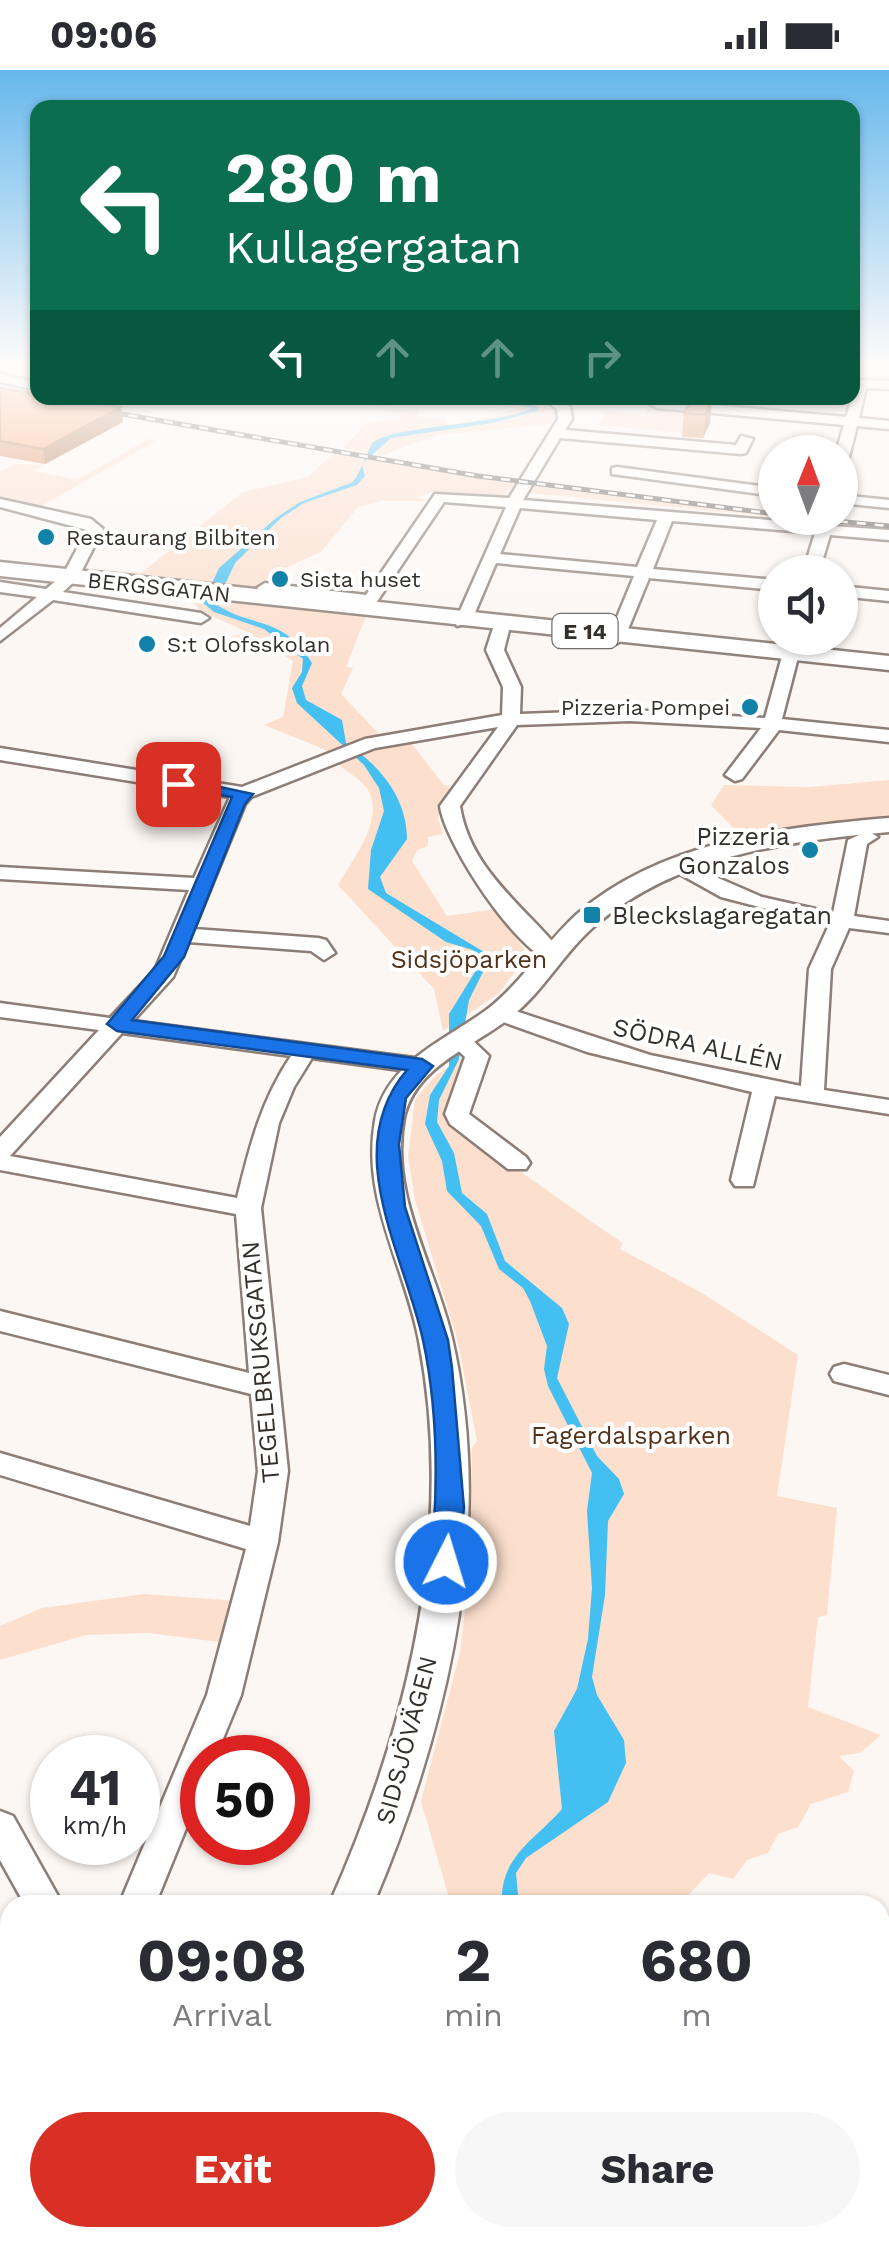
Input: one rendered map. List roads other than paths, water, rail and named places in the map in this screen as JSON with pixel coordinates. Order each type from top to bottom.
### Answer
[{"type":"highway","name":"BERGSGATAN","points":[[0,569],[62,586],[274,593],[464,620],[758,646]]},
{"type":"highway","name":"BERGSGATAN","points":[[826,655],[889,666]]},
{"type":"main road","points":[[447,1052],[529,987],[592,915],[679,868],[762,842],[876,832]]},
{"type":"main road","name":"SIDSJÖVÄGEN","points":[[355,1895],[389,1813],[412,1740],[440,1602],[450,1508],[435,1340],[394,1207],[388,1144],[396,1097],[447,1052]]},
{"type":"street","points":[[464,620],[515,500],[539,464]]},
{"type":"street","points":[[617,471],[758,490]]},
{"type":"street","points":[[374,605],[440,497],[758,519]]},
{"type":"street","points":[[858,501],[889,504]]},
{"type":"street","points":[[0,503],[93,525],[92,542],[62,586],[0,636]]},
{"type":"street","points":[[617,636],[668,514]]},
{"type":"street","points":[[858,529],[889,535]]},
{"type":"street","points":[[490,558],[758,583]]},
{"type":"street","points":[[0,587],[62,586]]},
{"type":"street","points":[[62,586],[60,598],[201,618]]},
{"type":"street","points":[[858,593],[889,596]]},
{"type":"street","points":[[502,624],[494,650],[512,684],[509,720],[502,736],[458,793],[450,817],[474,862],[525,928],[554,956]]},
{"type":"street","points":[[735,775],[772,723],[790,655]]},
{"type":"street","points":[[0,1152],[165,972],[236,802],[244,794],[366,744],[438,728],[509,720],[626,716],[772,723],[889,736]]},
{"type":"street","points":[[0,754],[244,794]]},
{"type":"street","points":[[812,1096],[820,969],[841,922],[858,840],[876,832]]},
{"type":"street","points":[[679,868],[733,898],[841,922],[889,927]]},
{"type":"street","points":[[0,873],[204,885]]},
{"type":"street","points":[[182,935],[318,945],[324,953]]},
{"type":"street","points":[[0,1010],[307,1049],[477,1056],[456,1114],[462,1124],[517,1164]]},
{"type":"street","name":"SÖDRA ALLÉN","points":[[493,1018],[623,1058],[764,1089],[889,1107]]},
{"type":"street","name":"TEGELBRUKSGATAN","points":[[142,1895],[179,1812],[224,1695],[263,1542],[273,1471],[248,1208],[267,1122],[282,1087],[307,1049]]},
{"type":"street","points":[[744,1180],[764,1089]]},
{"type":"street","points":[[0,1162],[248,1208]]},
{"type":"street","points":[[0,1321],[266,1387]]},
{"type":"street","points":[[844,1374],[889,1385]]},
{"type":"street","points":[[0,1464],[263,1542]]},
{"type":"street","points":[[0,1827],[39,1895]]},
{"type":"water","points":[[362,465],[365,476],[357,485],[304,503],[281,518],[235,563],[216,604],[278,629],[301,647],[312,663],[302,686],[306,700],[342,720],[346,743],[389,784],[402,809],[407,839],[380,877],[386,893],[484,952],[484,970],[469,1000],[459,1059],[439,1100],[437,1122],[454,1153],[462,1193],[487,1214],[505,1261],[562,1308],[569,1324],[557,1378],[597,1456],[619,1479],[624,1494],[608,1521],[605,1595],[592,1677],[597,1695],[624,1740],[626,1763],[608,1802],[526,1858],[516,1873],[518,1895],[503,1895],[512,1862],[562,1809],[554,1731],[577,1689],[588,1639],[592,1588],[587,1511],[592,1473],[548,1386],[544,1369],[547,1346],[530,1301],[523,1288],[499,1269],[481,1226],[447,1191],[442,1161],[425,1124],[430,1095],[449,1066],[449,1014],[475,972],[478,957],[473,950],[446,942],[368,889],[371,850],[384,811],[379,788],[364,765],[297,703],[292,688],[302,672],[303,659],[264,629],[214,612],[203,603],[219,568],[276,518],[300,502],[353,482]]},
{"type":"railway","points":[[407,464],[758,512]]},
{"type":"railway","points":[[858,523],[889,526]]},
{"type":"place","name":"Restaurang Bilbiten","points":[[46,537]]},
{"type":"place","name":"Sista huset","points":[[280,579]]},
{"type":"place","name":"S:t Olofsskolan","points":[[147,644]]},
{"type":"place","name":"Pizzeria Pompei","points":[[750,707]]},
{"type":"place","name":"Pizzeria Gonzalos","points":[[810,850]]},
{"type":"place","name":"Bleckslagaregatan","points":[[592,915]]},
{"type":"park label","name":"Sidsjöparken","points":[[469,959]]},
{"type":"park label","name":"Fagerdalsparken","points":[[631,1435]]}]
